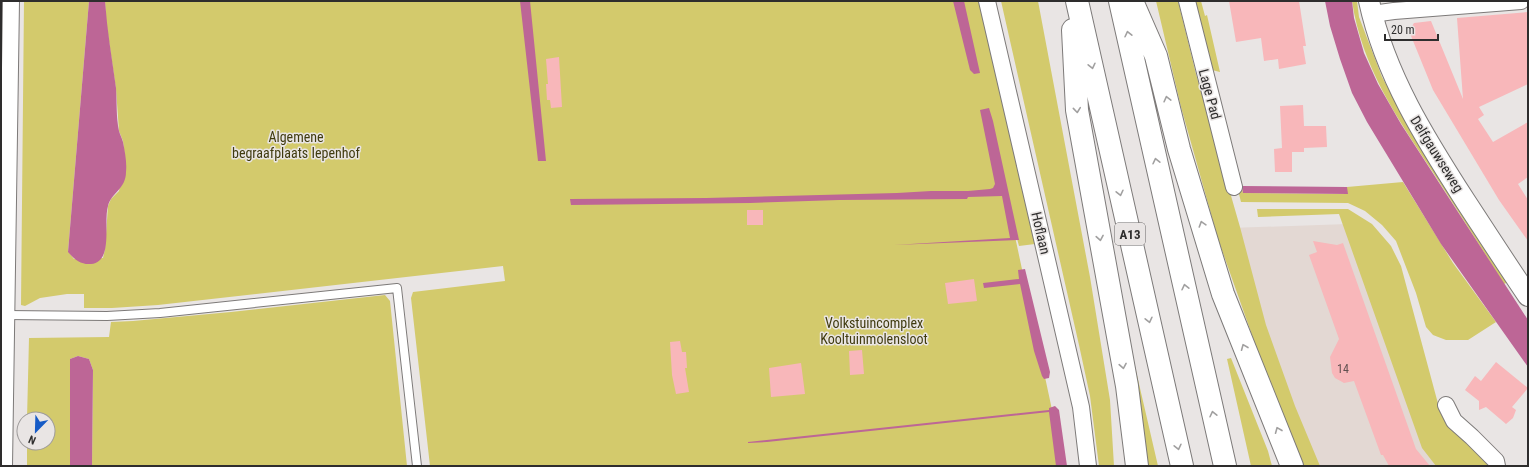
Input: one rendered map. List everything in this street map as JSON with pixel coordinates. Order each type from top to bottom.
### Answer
[{"type":"highway","name":"A13","points":[[1071,1],[1077,110],[1126,386],[1137,466]]},
{"type":"highway","name":"A13","points":[[1077,1],[1182,466]]},
{"type":"highway","points":[[1120,1],[1225,466]]},
{"type":"highway","points":[[1132,1],[1156,56],[1179,149],[1223,294],[1292,466]]},
{"type":"street","points":[[4,466],[4,316],[11,1]]},
{"type":"street","name":"Hoflaan","points":[[987,1],[1081,407],[1088,466]]},
{"type":"street","name":"Lage Pad","points":[[1187,1],[1234,187]]},
{"type":"street","points":[[1370,7],[1394,11],[1521,1]]},
{"type":"street","name":"Delfgauwseweg","points":[[1370,7],[1387,60],[1411,113],[1443,167],[1528,296]]},
{"type":"street","points":[[1446,405],[1454,421],[1496,461],[1497,466]]},
{"type":"lane","points":[[4,316],[106,316],[160,314],[397,288],[417,466]]},
{"type":"shaded area","points":[[89,1],[105,1],[116,88],[118,126],[124,146],[126,169],[124,183],[112,198],[108,206],[106,240],[103,256],[98,262],[84,264],[68,252]]},
{"type":"shaded area","points":[[520,1],[530,1],[546,161],[538,161]]},
{"type":"shaded area","points":[[953,1],[964,1],[980,73],[974,74],[970,70]]},
{"type":"shaded area","points":[[1325,1],[1352,1],[1354,18],[1364,53],[1378,84],[1401,124],[1528,320],[1528,367],[1441,244],[1367,122],[1352,93],[1340,59],[1330,26]]},
{"type":"shaded area","points":[[989,108],[1019,240],[894,245],[1010,238],[1002,196],[968,197],[967,199],[571,205],[570,199],[706,198],[968,191],[990,189],[993,188],[995,184],[980,110]]},
{"type":"shaded area","points":[[1242,186],[1347,187],[1348,194],[1243,193]]},
{"type":"shaded area","points":[[1348,224],[1452,466],[1313,466],[1230,228]]},
{"type":"shaded area","points":[[1025,269],[1050,372],[1049,378],[1044,379],[1034,351],[1020,284],[984,288],[983,283],[1019,279],[1018,270]]},
{"type":"shaded area","points":[[78,356],[89,359],[93,370],[92,466],[70,466],[70,359]]},
{"type":"shaded area","points":[[1055,406],[1059,410],[1067,466],[1056,466],[1049,412],[748,443],[1049,410],[1049,408]]},
{"type":"green space","points":[[24,1],[89,1],[68,251],[74,259],[103,258],[108,206],[111,199],[119,191],[125,158],[123,141],[119,131],[116,89],[106,21],[105,1],[979,1],[1035,244],[1019,246],[1010,213],[1064,466],[430,466],[411,298],[413,292],[505,281],[503,266],[158,305],[84,308],[84,294],[67,294],[40,298],[25,306],[21,305]]},
{"type":"green space","points":[[1001,1],[1038,1],[1090,277],[1110,400],[1114,466],[1099,466],[1090,396]]},
{"type":"green space","points":[[1156,1],[1178,1],[1196,74],[1240,227],[1266,325],[1295,406],[1320,466],[1302,466],[1258,352],[1218,239],[1181,107]]},
{"type":"green space","points":[[1192,1],[1201,1],[1205,16],[1207,15],[1220,72],[1208,69]]},
{"type":"green space","points":[[1352,1],[1357,1],[1359,17],[1382,77],[1430,164],[1508,282],[1504,284],[1406,131],[1382,90],[1364,48]]},
{"type":"green space","points":[[1403,182],[1453,263],[1496,322],[1468,340],[1446,340],[1433,335],[1426,327],[1416,293],[1396,241],[1382,225],[1365,211],[1348,203],[1241,202],[1237,186],[1242,186],[1243,193],[1347,194],[1347,187]]},
{"type":"green space","points":[[1257,209],[1348,209],[1372,224],[1391,246],[1401,266],[1440,411],[1450,429],[1478,452],[1490,466],[1436,466],[1422,448],[1339,214],[1258,217]]},
{"type":"green space","points":[[385,295],[390,301],[407,466],[92,466],[93,370],[89,359],[78,356],[70,359],[70,466],[27,466],[27,451],[56,451],[56,411],[27,411],[29,338],[109,337],[111,322],[231,312]]},
{"type":"green space","points":[[1124,319],[1158,466],[1143,466]]},
{"type":"green space","points":[[1231,358],[1268,451],[1272,466],[1251,466],[1227,359]]},
{"type":"building","points":[[1229,1],[1299,1],[1306,46],[1303,46],[1306,64],[1279,69],[1278,59],[1264,61],[1261,38],[1236,42]]},
{"type":"building","points":[[1528,12],[1528,84],[1479,107],[1484,115],[1478,119],[1493,142],[1528,122],[1528,177],[1518,184],[1528,200],[1528,241],[1499,200],[1433,90],[1409,31],[1414,23],[1431,21],[1463,99],[1457,18]]},
{"type":"building","points":[[559,57],[562,107],[551,108],[550,100],[547,100],[546,84],[548,84],[546,59]]},
{"type":"building","points":[[1303,105],[1304,126],[1326,126],[1327,147],[1304,148],[1304,152],[1292,152],[1292,172],[1275,172],[1274,149],[1282,148],[1280,106]]},
{"type":"building","points":[[747,210],[763,210],[763,225],[747,225]]},
{"type":"building","points":[[1313,241],[1337,245],[1343,243],[1416,449],[1430,466],[1389,466],[1383,455],[1381,455],[1354,381],[1344,383],[1335,378],[1332,373],[1330,357],[1339,339],[1309,255],[1317,252]]},
{"type":"building","points":[[974,279],[977,301],[948,304],[945,283]]},
{"type":"building","points":[[680,341],[682,352],[686,352],[687,368],[685,368],[689,392],[676,394],[672,375],[670,342]]},
{"type":"building","points":[[862,350],[864,374],[850,375],[849,351]]},
{"type":"building","points":[[1496,362],[1528,388],[1512,407],[1516,410],[1513,418],[1506,424],[1486,407],[1479,410],[1479,401],[1465,390],[1475,376],[1481,381]]},
{"type":"building","points":[[801,363],[805,394],[771,397],[769,368]]},
{"type":"park label","name":"Algemene begraafplaats Iepenhof","points":[[296,146]]},
{"type":"park label","name":"Volkstuincomplex Kooltuinmolensloot","points":[[874,332]]}]
